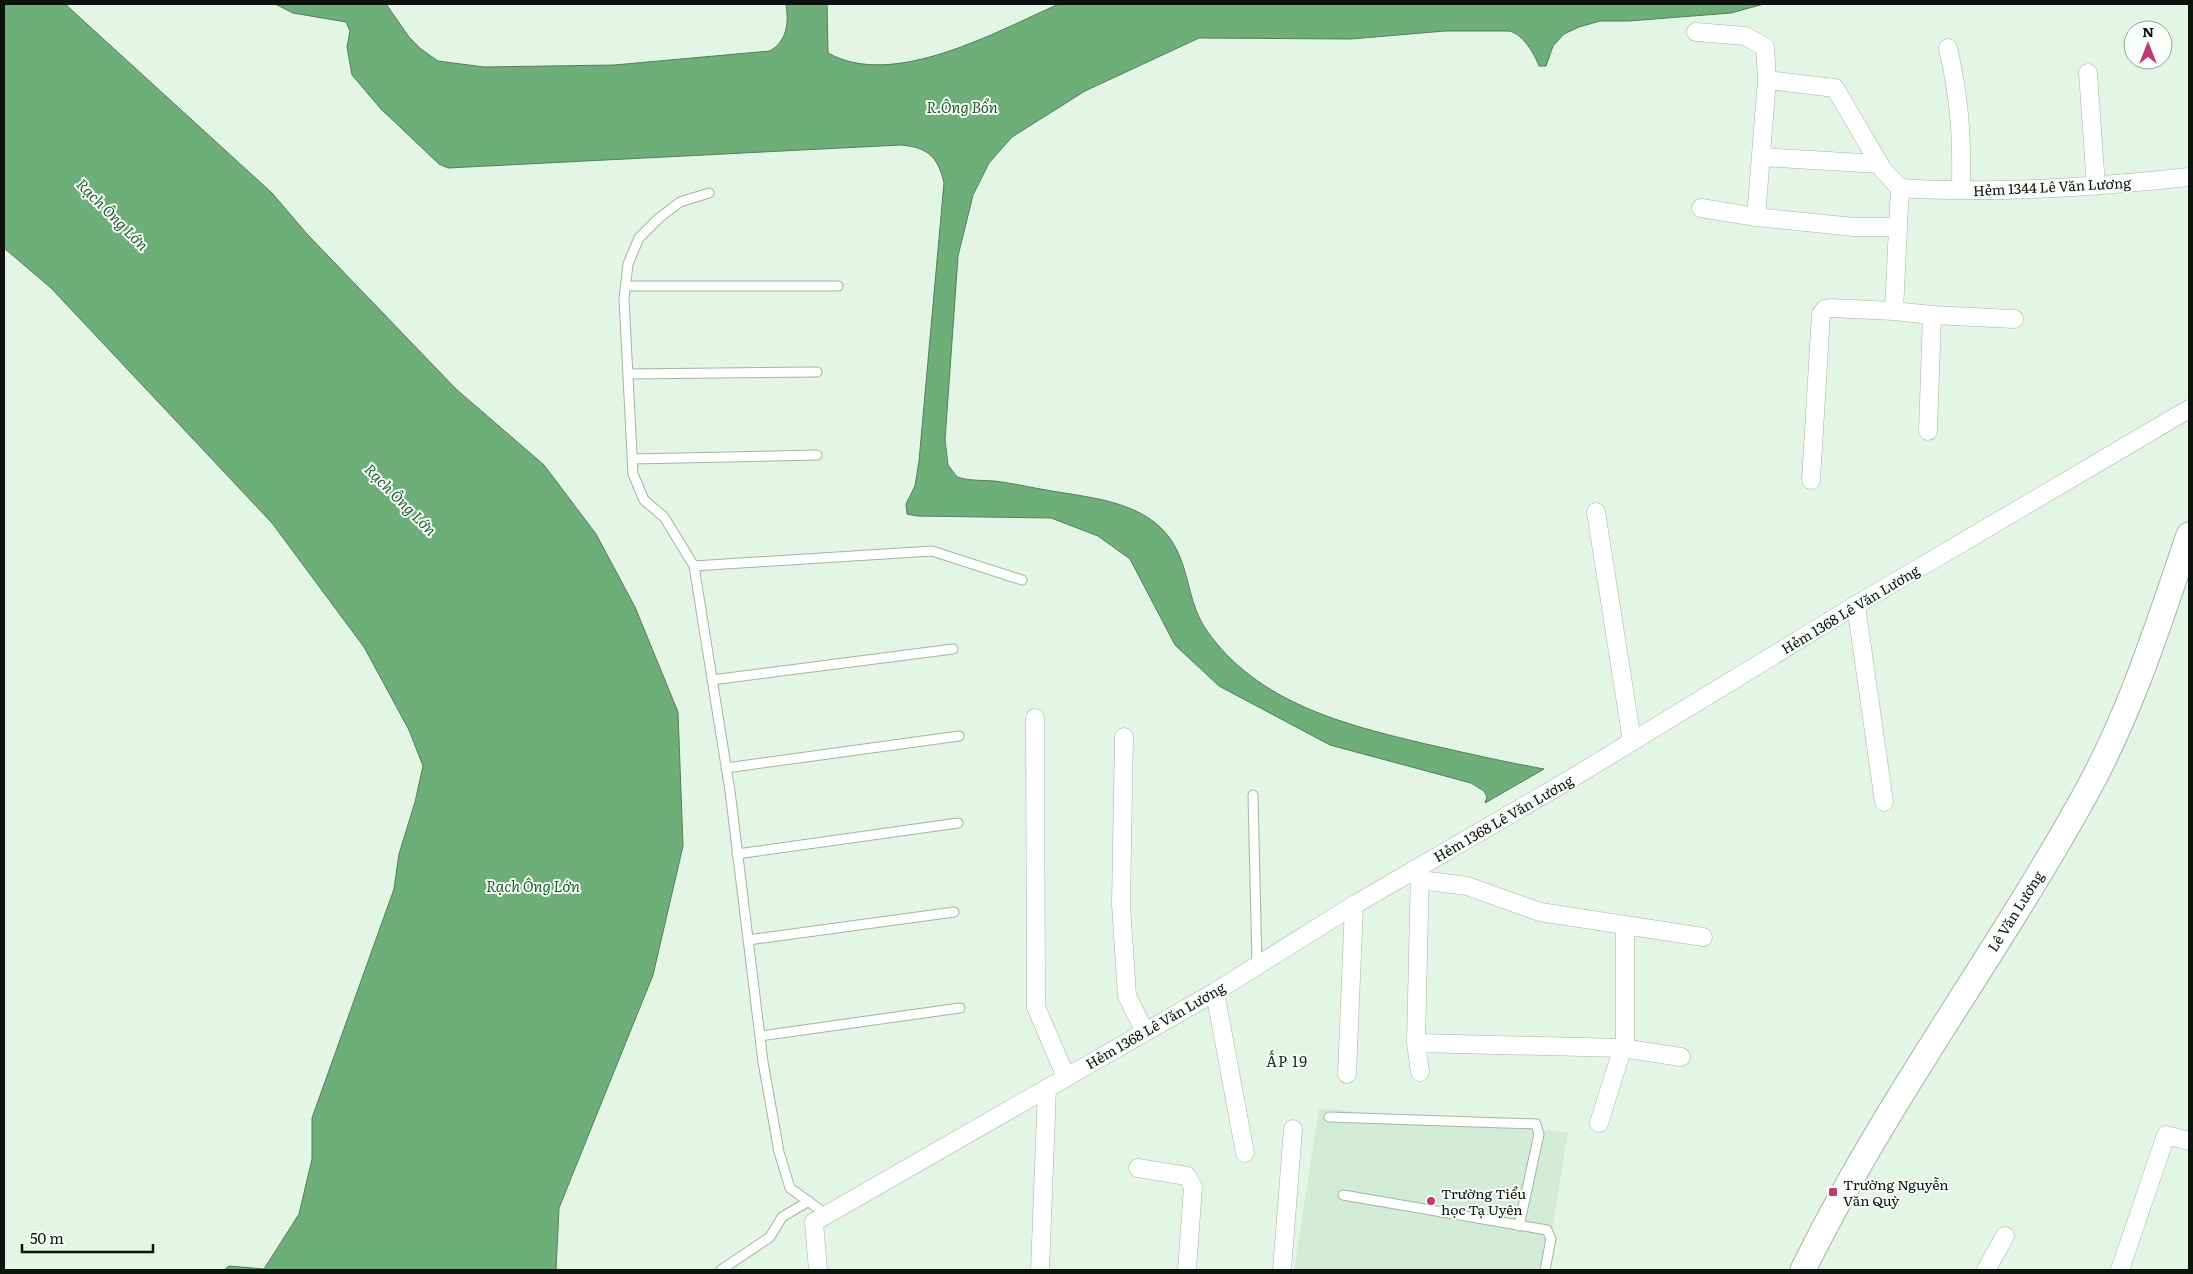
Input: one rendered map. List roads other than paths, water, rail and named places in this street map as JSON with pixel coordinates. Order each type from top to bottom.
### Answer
[{"type":"main road","name":"Lê Văn Lương","points":[[1804,1270],[1866,1152],[2086,794],[2124,719],[2150,651],[2189,534]]},
{"type":"street","points":[[1696,32],[1745,36],[1765,47],[1767,80],[1756,217]]},
{"type":"street","points":[[1948,48],[1958,92],[1962,131],[1953,190]]},
{"type":"street","points":[[2088,73],[2096,186]]},
{"type":"street","points":[[1767,80],[1835,88],[1879,164],[1900,188],[1894,311]]},
{"type":"street","points":[[1761,157],[1879,164]]},
{"type":"street","name":"Hẻm 1344 Lê Văn Lương","points":[[1900,188],[1953,190],[2096,186],[2189,177]]},
{"type":"street","points":[[1701,208],[1756,217],[1854,227],[1898,227]]},
{"type":"street","points":[[1811,480],[1821,314],[1825,309],[1894,311],[2014,319]]},
{"type":"street","points":[[1928,431],[1932,315]]},
{"type":"street","name":"Hẻm 1368 Lê Văn Lương","points":[[820,1219],[1215,992],[1354,905],[1420,873],[1856,605],[2189,409]]},
{"type":"street","points":[[1596,512],[1632,741]]},
{"type":"street","points":[[1856,605],[1884,802]]},
{"type":"street","points":[[1035,718],[1036,1007],[1066,1077]]},
{"type":"street","points":[[1124,737],[1121,904],[1127,996],[1145,1032]]},
{"type":"street","points":[[1420,1072],[1416,1043],[1420,873],[1467,886],[1540,912],[1606,921],[1624,927],[1703,937]]},
{"type":"street","points":[[1347,1074],[1354,905]]},
{"type":"street","points":[[1599,1123],[1624,1040],[1624,927]]},
{"type":"street","points":[[1215,992],[1244,1153]]},
{"type":"street","points":[[1416,1043],[1622,1048],[1681,1057]]},
{"type":"street","points":[[1040,1270],[1047,1088]]},
{"type":"street","points":[[1282,1270],[1294,1129]]},
{"type":"street","points":[[2120,1270],[2166,1135],[2189,1141]]},
{"type":"street","points":[[1138,1168],[1187,1176],[1193,1187],[1187,1270]]},
{"type":"street","points":[[818,1270],[815,1244],[820,1219]]},
{"type":"street","points":[[1986,1270],[2005,1236]]},
{"type":"lane","points":[[709,193],[680,202],[659,218],[639,238],[628,264],[624,299],[633,474],[644,500],[664,517],[694,566],[726,768],[760,1036],[778,1152],[790,1188],[809,1201],[820,1219]]},
{"type":"lane","points":[[626,286],[838,286]]},
{"type":"lane","points":[[628,374],[817,372]]},
{"type":"lane","points":[[632,459],[817,455]]},
{"type":"lane","points":[[694,566],[932,551],[1022,580]]},
{"type":"lane","points":[[712,680],[954,649]]},
{"type":"lane","points":[[726,768],[959,736]]},
{"type":"lane","points":[[1253,795],[1257,965]]},
{"type":"lane","points":[[737,854],[958,823]]},
{"type":"lane","points":[[748,940],[954,912]]},
{"type":"lane","points":[[760,1036],[960,1008]]},
{"type":"lane","points":[[1329,1118],[1536,1124],[1539,1134],[1519,1226]]},
{"type":"lane","points":[[1343,1195],[1547,1230],[1551,1239],[1545,1270]]},
{"type":"lane","points":[[721,1270],[770,1237],[782,1218],[809,1201]]},
{"type":"water","name":"Rạch Ông Lớn","points":[[4,4],[65,4],[272,193],[307,234],[456,389],[544,465],[596,534],[635,607],[678,712],[683,846],[653,975],[559,1208],[556,1270],[224,1270],[229,1266],[264,1269],[299,1214],[312,1159],[312,1118],[394,889],[399,854],[415,802],[423,766],[409,730],[364,647],[272,523],[51,288],[4,248]]},
{"type":"water","name":"R.Ông Bổn","points":[[275,4],[386,4],[409,37],[421,49],[438,61],[484,67],[614,65],[770,51],[780,42],[786,31],[786,4],[827,4],[828,53],[854,63],[883,65],[914,61],[945,52],[976,41],[1059,4],[1764,4],[1731,13],[1629,21],[1600,21],[1564,34],[1553,46],[1546,66],[1539,66],[1531,50],[1523,40],[1509,31],[1445,31],[1351,39],[1199,38],[1085,91],[1012,137],[989,163],[973,195],[958,256],[945,440],[948,465],[957,477],[1007,483],[1098,499],[1124,506],[1147,517],[1162,529],[1173,542],[1185,571],[1193,602],[1207,631],[1228,656],[1251,676],[1277,693],[1305,707],[1335,719],[1395,737],[1544,769],[1485,803],[1487,797],[1484,791],[1471,783],[1330,745],[1219,686],[1175,645],[1130,559],[1098,536],[1051,518],[917,516],[907,514],[906,504],[915,486],[919,461],[944,183],[935,160],[924,151],[900,145],[448,168],[439,164],[381,109],[352,75],[347,47],[350,31],[346,22],[293,13]]},
{"type":"place","name":"Trường Nguyễn Văn Quỳ","points":[[1833,1192]]},
{"type":"place","name":"Trường Tiểu học Tạ Uyên","points":[[1431,1201]]},
{"type":"district","name":"ẤP 19","points":[[1287,1060]]}]
